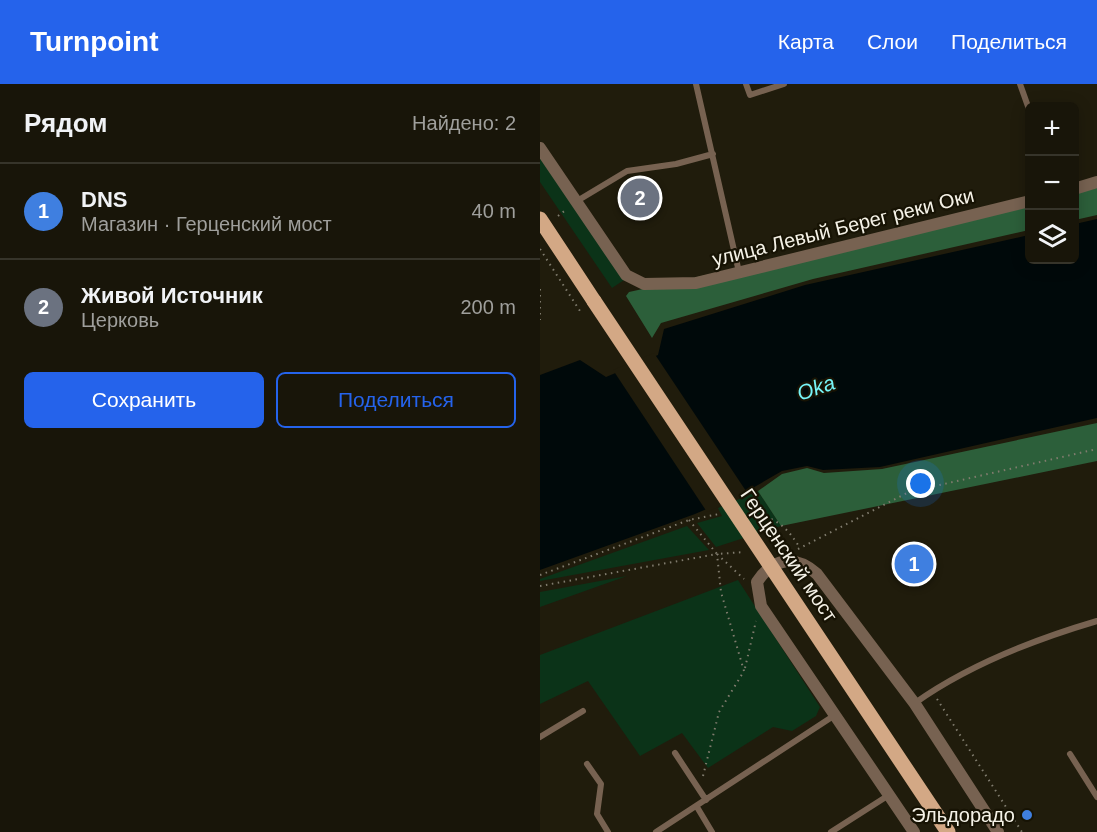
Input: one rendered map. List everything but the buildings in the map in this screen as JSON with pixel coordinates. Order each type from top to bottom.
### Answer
[{"type":"main road","name":"Герценский мост","points":[[540,219],[948,832]]},
{"type":"street","name":"улица Левый Берег реки Оки","points":[[540,148],[626,275],[644,284],[696,283],[1025,202]]},
{"type":"street","points":[[1079,187],[1097,182]]},
{"type":"street","points":[[914,832],[761,606],[757,582],[763,573],[781,561],[799,561],[809,567],[833,593],[915,704],[998,832]]},
{"type":"lane","points":[[696,84],[739,272]]},
{"type":"lane","points":[[746,84],[750,95],[784,84]]},
{"type":"lane","points":[[1020,84],[1026,102]]},
{"type":"lane","points":[[576,202],[627,171],[676,164],[713,154]]},
{"type":"lane","points":[[915,704],[932,691],[1048,635],[1097,621]]},
{"type":"lane","points":[[540,737],[583,711]]},
{"type":"lane","points":[[656,832],[836,714]]},
{"type":"lane","points":[[675,753],[706,800]]},
{"type":"lane","points":[[1070,754],[1097,797]]},
{"type":"lane","points":[[587,764],[601,784],[597,814],[608,832]]},
{"type":"lane","points":[[831,832],[889,795]]},
{"type":"lane","points":[[696,807],[712,832]]},
{"type":"path","points":[[540,249],[580,311]]},
{"type":"path","points":[[540,289],[540,320]]},
{"type":"path","points":[[789,549],[800,548],[909,492],[1097,449]]},
{"type":"path","points":[[540,575],[689,520],[717,554],[757,591]]},
{"type":"path","points":[[540,586],[717,554],[754,552]]},
{"type":"path","points":[[717,554],[721,592],[744,671]]},
{"type":"path","points":[[822,614],[826,610]]},
{"type":"path","points":[[700,790],[719,712],[744,671],[758,615]]},
{"type":"path","points":[[932,691],[1022,832]]},
{"type":"green space","points":[[540,158],[624,280],[612,288],[540,182]]},
{"type":"green space","points":[[1097,185],[1097,215],[1079,219],[1079,190]]},
{"type":"green space","points":[[1025,205],[1025,231],[813,279],[661,323],[652,338],[626,296],[629,292]]},
{"type":"green space","points":[[1097,423],[1097,461],[781,526],[758,491],[782,474],[807,468],[824,473],[882,469]]},
{"type":"green space","points":[[758,491],[781,526],[716,547],[697,523],[722,516],[718,508]]},
{"type":"green space","points":[[687,526],[709,550],[540,581],[540,579]]},
{"type":"green space","points":[[627,576],[540,607],[540,592]]},
{"type":"green space","points":[[738,580],[820,707],[816,716],[792,731],[773,727],[708,768],[682,733],[640,756],[588,681],[540,704],[540,655]]},
{"type":"water","name":"Oka","points":[[1097,219],[1097,418],[880,467],[823,470],[807,466],[782,471],[744,493],[695,514],[540,570],[540,375],[580,360],[606,377],[658,355],[664,329],[805,285],[1025,236],[1025,264],[1079,264],[1079,223]]},
{"type":"pier","points":[[654,353],[748,494],[707,512],[613,370]]},
{"type":"place","name":"Живой Источник","points":[[640,198]]},
{"type":"place","name":"DNS","points":[[914,564]]},
{"type":"place","name":"Эльдорадо","points":[[1027,815]]}]
